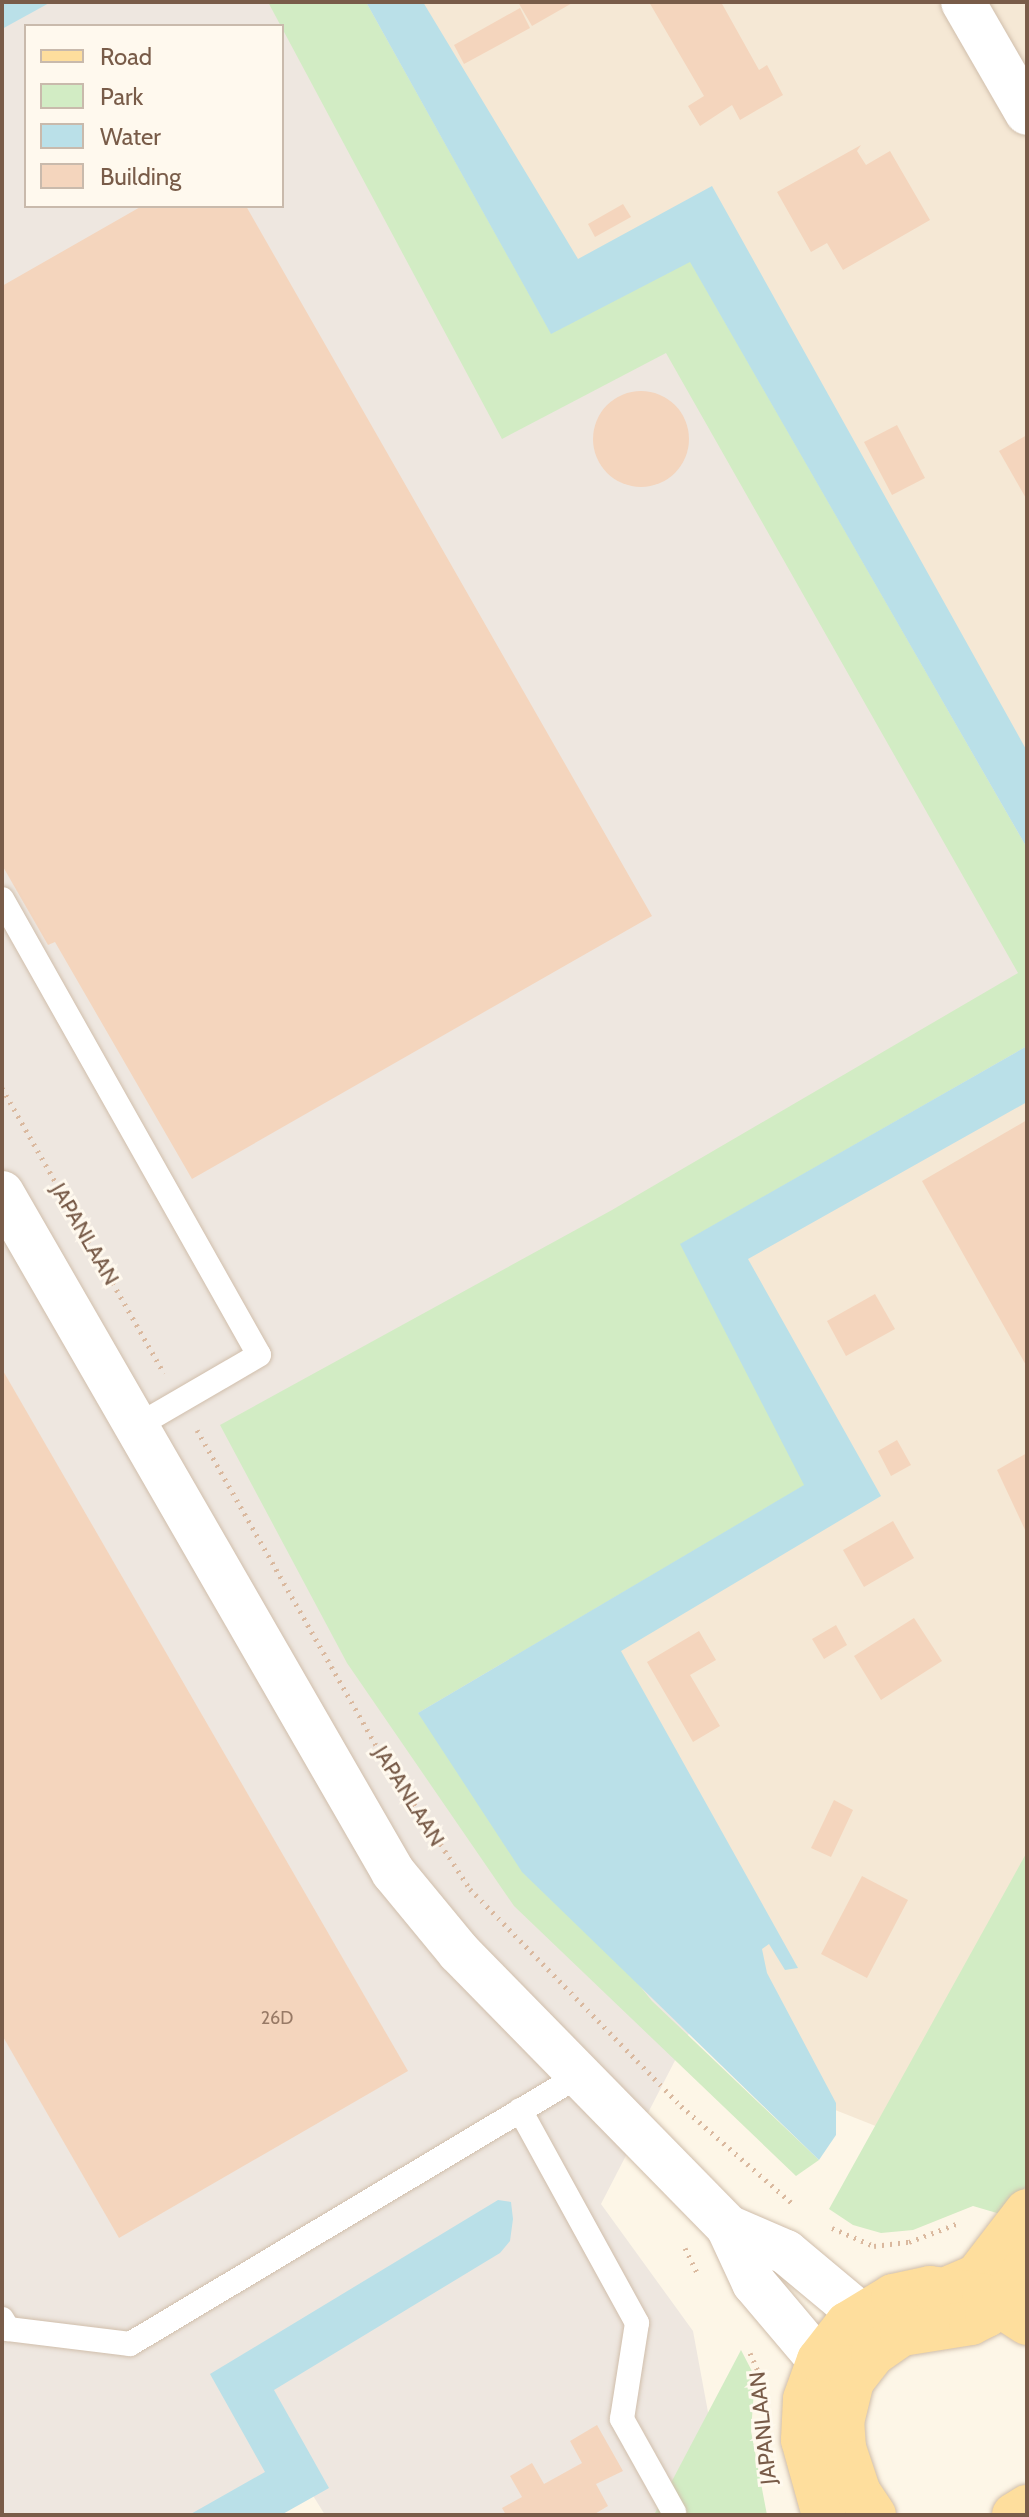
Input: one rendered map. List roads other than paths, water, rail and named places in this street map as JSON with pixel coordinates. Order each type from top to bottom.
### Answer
[{"type":"main road","points":[[822,2507],[806,2460],[802,2420],[819,2360],[859,2313],[893,2296],[949,2288],[977,2276],[1022,2236]]},
{"type":"main road","points":[[1014,2313],[1022,2236]]},
{"type":"main road","points":[[949,2288],[1014,2313]]},
{"type":"main road","points":[[874,2515],[855,2483],[844,2448],[846,2397],[861,2366],[886,2342],[918,2328],[971,2323],[1014,2313]]},
{"type":"main road","points":[[819,2360],[846,2397]]},
{"type":"main road","points":[[1014,2515],[1027,2507]]},
{"type":"street","points":[[963,2],[1027,113]]},
{"type":"street","points":[[2,1193],[393,1872],[459,1952],[728,2227],[754,2283],[819,2360]]},
{"type":"street","points":[[728,2227],[786,2252],[859,2313]]},
{"type":"lane","points":[[2,899],[259,1355],[137,1426]]},
{"type":"lane","points":[[2,2319],[8,2329],[130,2344],[580,2075]]},
{"type":"lane","points":[[520,2110],[637,2323],[622,2419],[674,2512]]},
{"type":"water","points":[[2,2],[51,2],[2,29]]},
{"type":"water","points":[[366,2],[423,2],[578,259],[712,186],[1027,751],[1027,848],[690,262],[551,334]]},
{"type":"water","points":[[1027,1046],[1027,1102],[748,1259],[881,1496],[621,1651],[798,1968],[785,1970],[769,1944],[762,1949],[767,1973],[836,2103],[836,2135],[819,2160],[522,1872],[418,1713],[804,1485],[680,1244]]},
{"type":"water","points":[[498,2200],[511,2202],[513,2219],[510,2241],[500,2253],[274,2390],[329,2488],[281,2515],[189,2515],[265,2472],[210,2374]]}]
